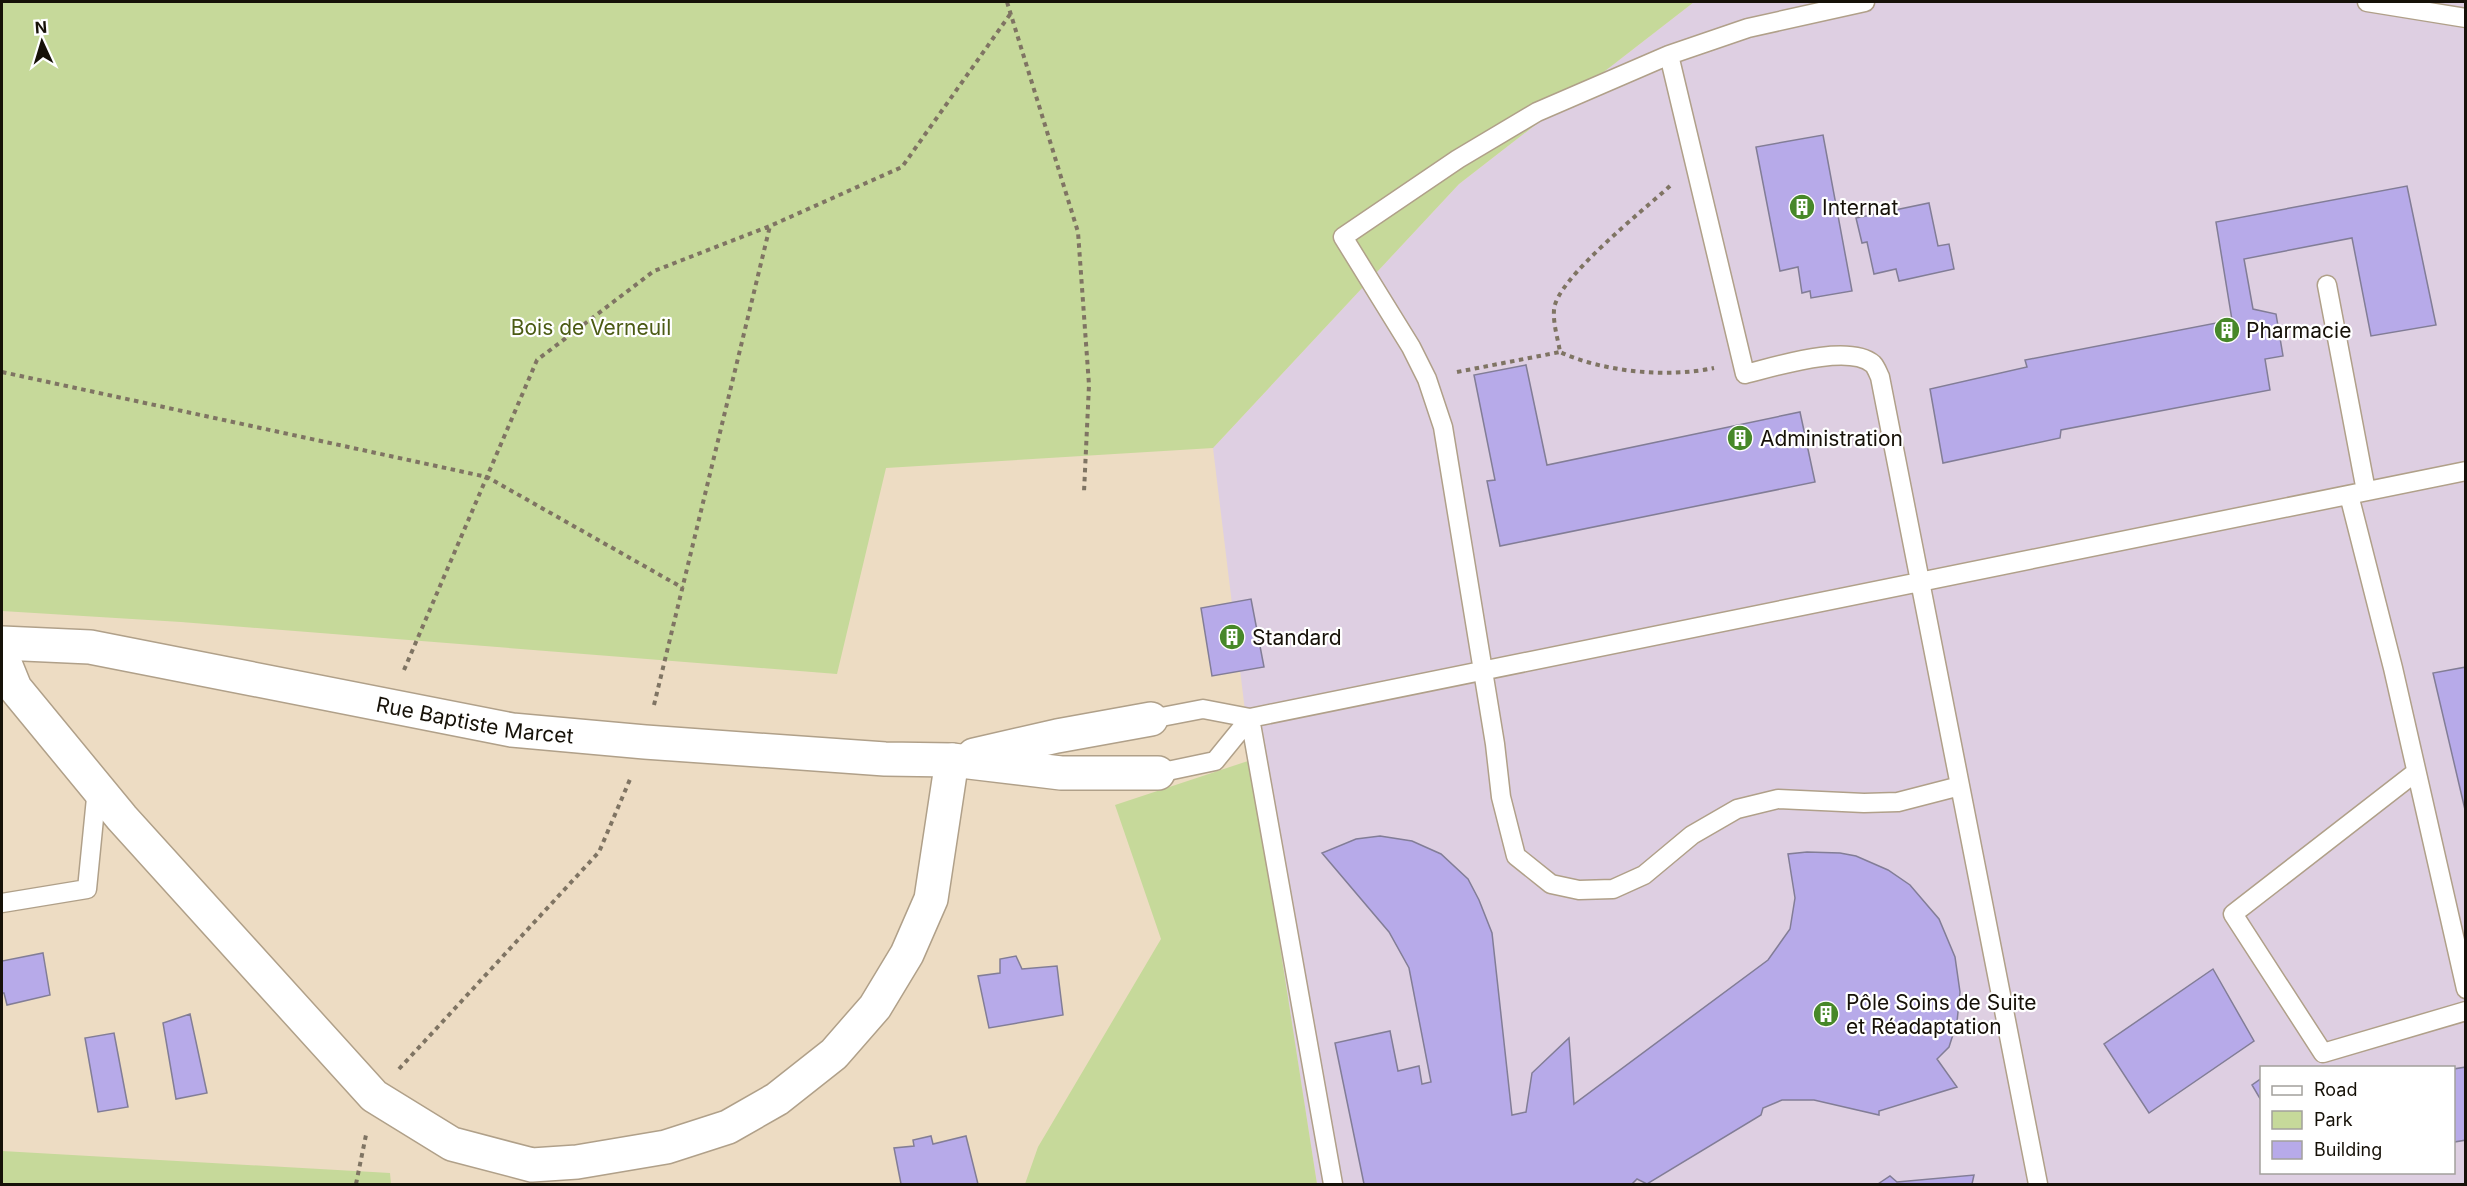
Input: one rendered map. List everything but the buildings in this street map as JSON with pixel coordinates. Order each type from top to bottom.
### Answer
[{"type":"street","name":"Rue Baptiste Marcet","points":[[2,643],[90,647],[512,730],[885,759],[952,760],[1060,773],[1158,773]]},
{"type":"street","points":[[2,656],[15,688],[97,788],[374,1096],[452,1144],[532,1165],[577,1162],[666,1147],[728,1127],[777,1099],[834,1054],[875,1007],[908,954],[931,899],[952,760]]},
{"type":"street","name":"Rue Baptiste Marcet","points":[[952,760],[1057,736],[1150,719]]},
{"type":"lane","points":[[1864,2],[1748,28],[1669,55],[1537,111],[1458,159],[1343,237],[1411,346],[1427,378],[1443,427],[1481,670],[1495,744],[1501,797],[1516,856],[1551,884],[1579,891],[1613,890],[1644,875],[1692,835],[1737,809],[1778,799],[1864,803],[1898,802],[1960,786]]},
{"type":"lane","points":[[2367,2],[2466,18]]},
{"type":"lane","points":[[1669,55],[1744,374],[1811,358],[1841,356],[1859,357],[1874,365],[1880,376],[2038,1185]]},
{"type":"lane","points":[[2327,285],[2358,493],[2393,668],[2466,989]]},
{"type":"lane","points":[[1150,719],[1203,710],[1250,718],[2466,471]]},
{"type":"lane","points":[[1158,773],[1215,761],[1250,718]]},
{"type":"lane","points":[[1250,718],[1333,1185]]},
{"type":"lane","points":[[2416,772],[2233,914],[2323,1053],[2466,1011]]},
{"type":"lane","points":[[2,903],[87,889],[97,788]]},
{"type":"path","points":[[1007,2],[1078,232],[1089,385],[1084,492]]},
{"type":"path","points":[[388,706],[537,360],[654,271],[770,226],[902,167],[1011,13]]},
{"type":"path","points":[[1560,352],[1554,309],[1559,296],[1578,269],[1695,163]]},
{"type":"path","points":[[356,1185],[374,1096],[599,852],[645,742],[770,226]]},
{"type":"path","points":[[1427,378],[1560,352],[1587,362],[1657,372],[1692,373],[1742,362]]},
{"type":"path","points":[[2,372],[487,477],[683,588]]},
{"type":"shaded area","points":[[1694,2],[2465,2],[2465,1184],[1317,1184],[1251,760],[1213,448],[1459,184]]},
{"type":"green space","name":"Bois de Verneuil","points":[[2,2],[1694,2],[1459,184],[1213,448],[886,468],[837,674],[181,622],[2,611]]},
{"type":"green space","points":[[1251,760],[1317,1184],[1025,1184],[1038,1147],[1161,939],[1115,805]]},
{"type":"green space","points":[[2,1151],[390,1173],[391,1184],[2,1184]]},
{"type":"place","name":"Internat","points":[[1802,207]]},
{"type":"place","name":"Pharmacie","points":[[2227,330]]},
{"type":"place","name":"Administration","points":[[1740,438]]},
{"type":"place","name":"Standard","points":[[1232,637]]},
{"type":"place","name":"Pôle Soins de Suite et Réadaptation","points":[[1826,1014]]}]
